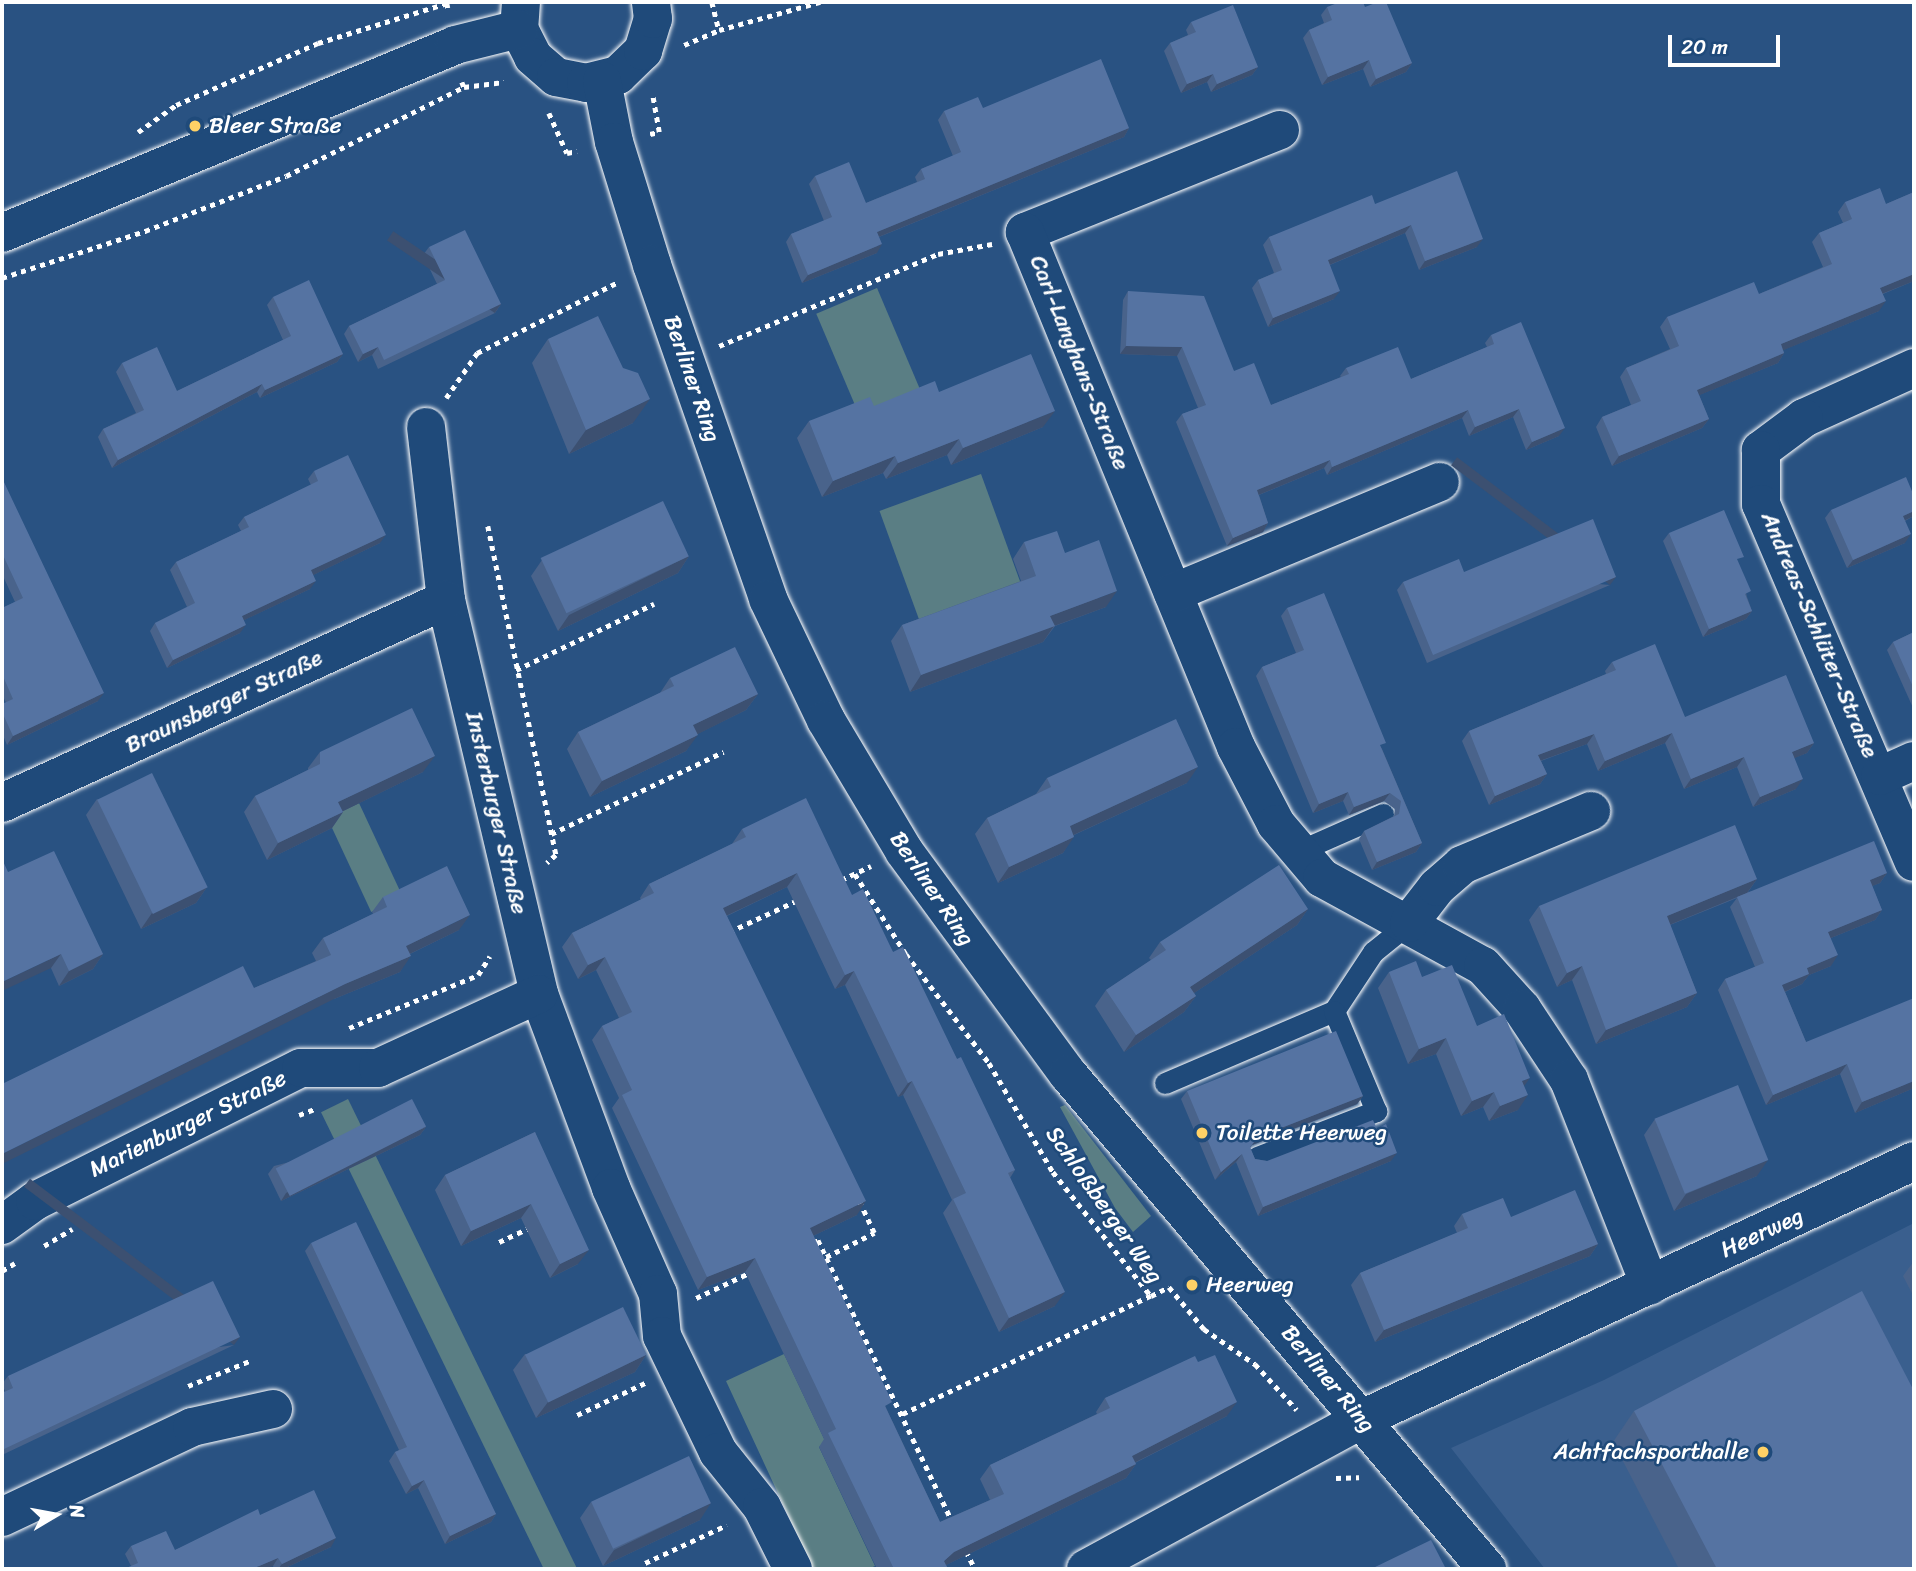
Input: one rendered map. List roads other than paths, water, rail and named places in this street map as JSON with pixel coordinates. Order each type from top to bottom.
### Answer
[{"type":"street","points":[[2,233],[520,16],[533,57],[556,77],[571,82],[602,81],[632,65],[643,51],[653,19],[651,2]]},
{"type":"street","name":"Berliner Ring","points":[[602,81],[614,142],[652,265],[768,599],[826,720],[904,851],[1068,1074],[1487,1569]]},
{"type":"street","name":"Carl-Langhans-Straße","points":[[1280,130],[1025,232],[1236,747],[1276,824],[1322,878],[1409,923],[1483,966],[1522,1009],[1569,1080],[1650,1286]]},
{"type":"street","name":"Andreas-Schlüter-Straße","points":[[1914,368],[1804,418],[1761,450],[1762,504],[1880,776],[1914,862]]},
{"type":"street","name":"Insterburger Straße","points":[[426,427],[446,600],[539,994],[663,1314],[662,1336],[718,1452],[762,1507],[793,1569]]},
{"type":"street","points":[[1173,593],[1440,482]]},
{"type":"street","name":"Braunsberger Straße","points":[[2,803],[446,600]]},
{"type":"street","points":[[1880,776],[1914,761]]},
{"type":"street","points":[[1409,923],[1437,887],[1462,866],[1591,811]]},
{"type":"street","name":"Marienburger Straße","points":[[2,1225],[35,1201],[301,1068],[378,1068],[539,994]]},
{"type":"street","name":"Heerweg","points":[[1086,1569],[1362,1419],[1914,1161]]},
{"type":"street","points":[[2,1517],[192,1427],[273,1409]]},
{"type":"lane","points":[[1299,851],[1383,814]]},
{"type":"lane","points":[[1165,1083],[1334,1011],[1373,952],[1409,923]]},
{"type":"lane","points":[[1257,1157],[1376,1111],[1334,1011]]},
{"type":"place","name":"Bleer Straße","points":[[195,126]]},
{"type":"place","name":"Toilette Heerweg","points":[[1202,1133]]},
{"type":"place","name":"Heerweg","points":[[1192,1285]]},
{"type":"place","name":"Achtfachsporthalle","points":[[1763,1452]]}]
